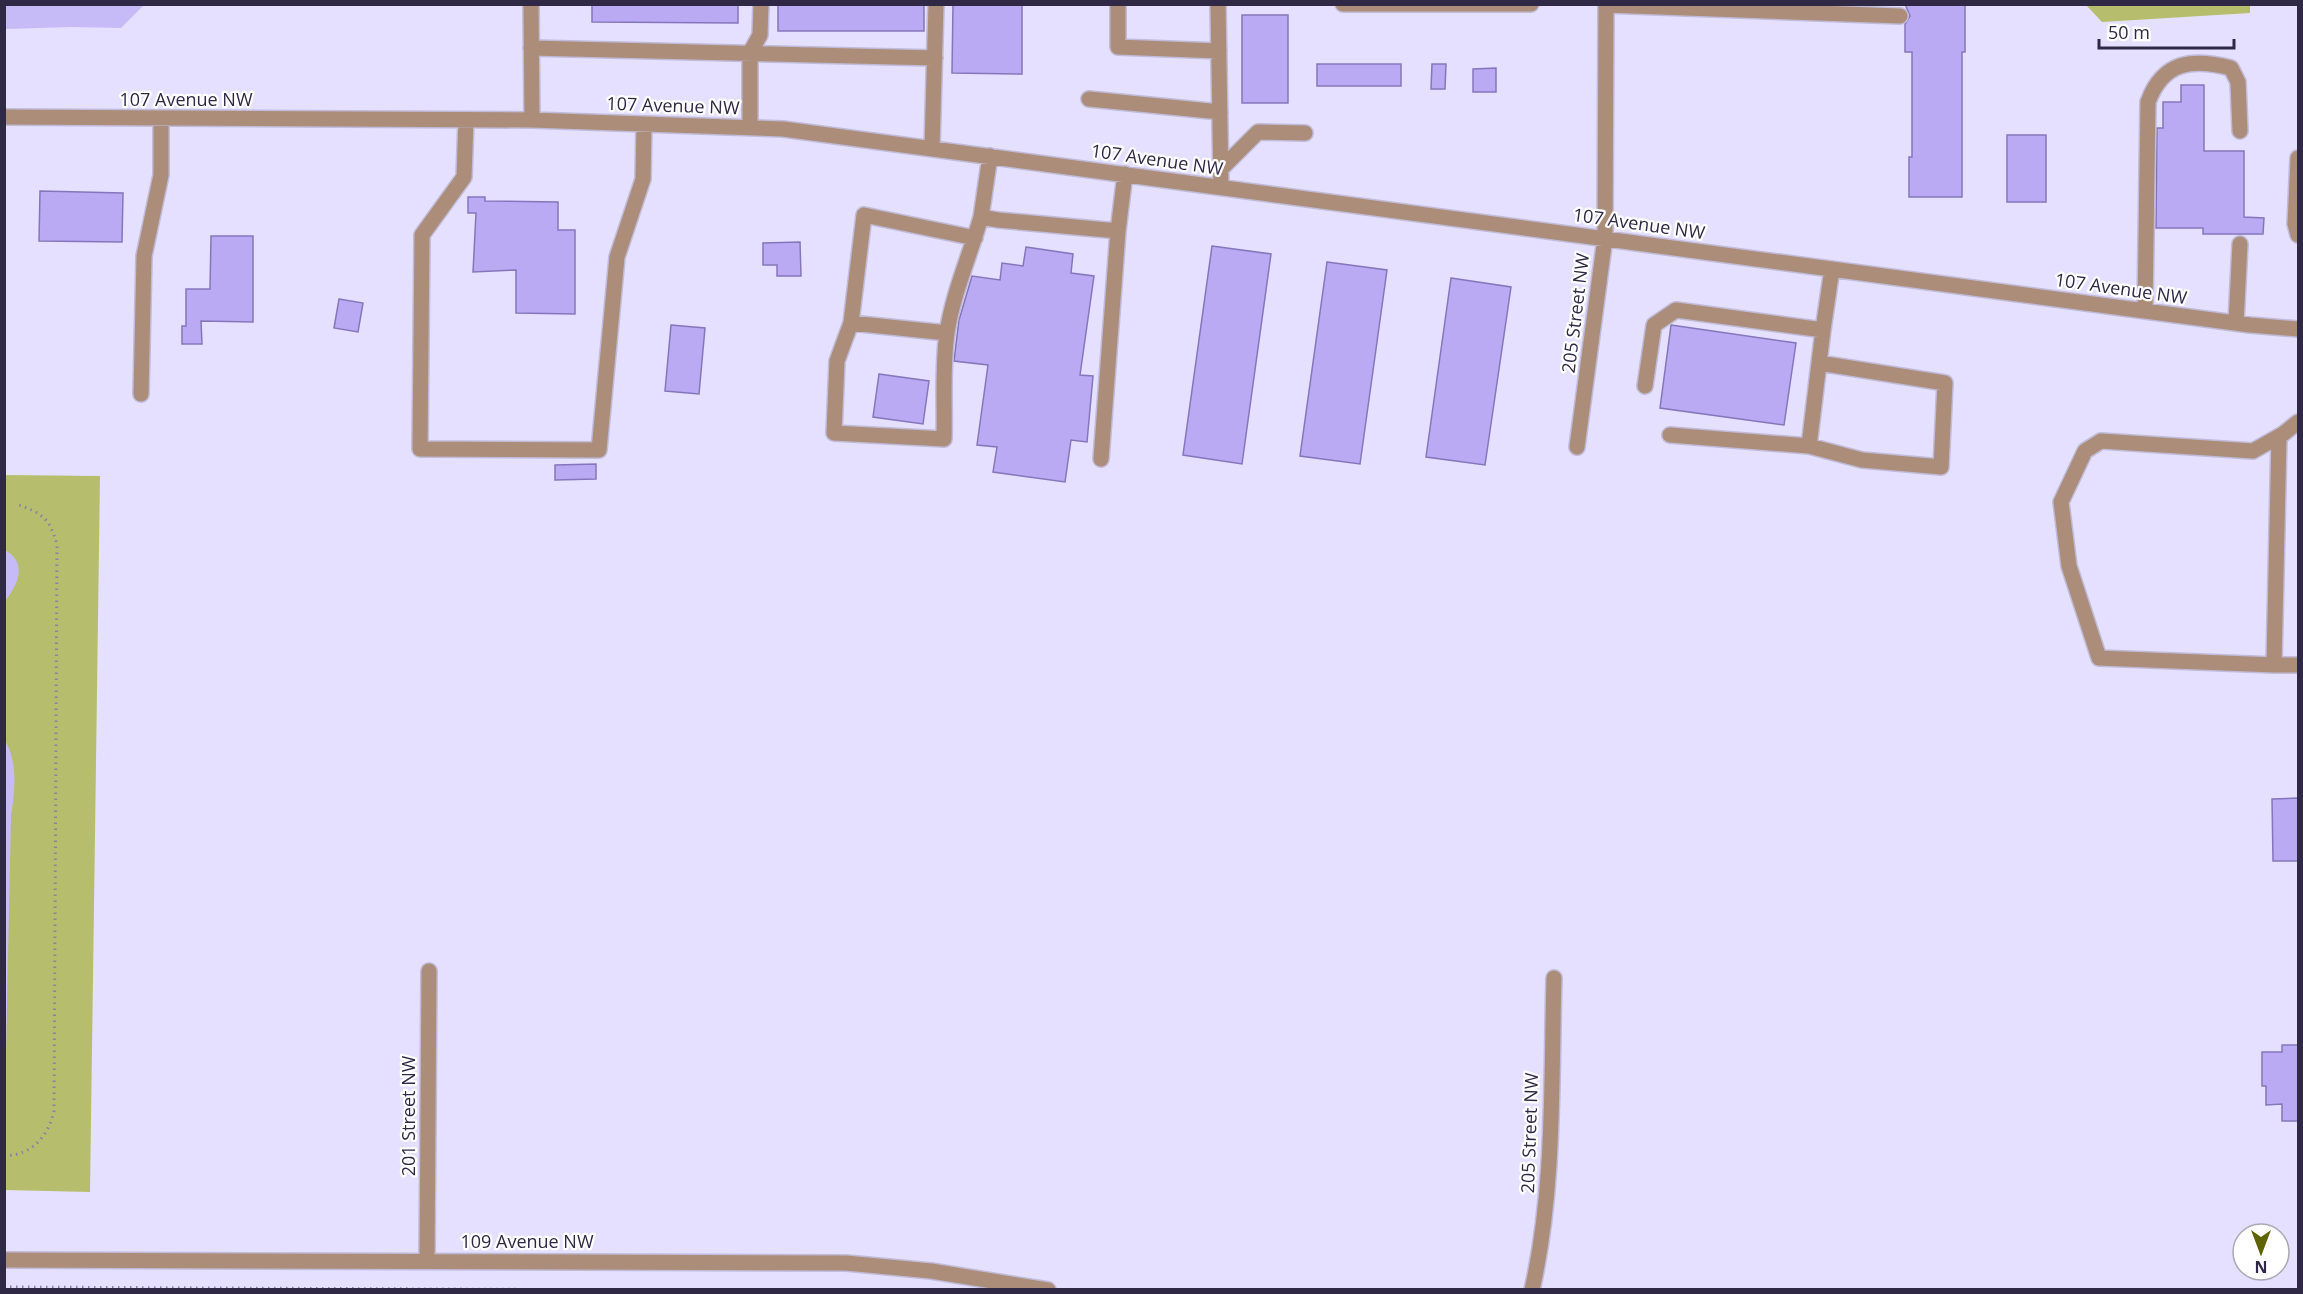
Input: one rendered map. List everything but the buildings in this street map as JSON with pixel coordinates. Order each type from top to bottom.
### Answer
[{"type":"street","points":[[531,4],[532,120]]},
{"type":"street","points":[[750,127],[750,53],[760,35],[761,4]]},
{"type":"street","points":[[932,148],[936,4]]},
{"type":"street","points":[[1118,4],[1118,47],[1219,51]]},
{"type":"street","points":[[1218,4],[1221,187]]},
{"type":"street","points":[[1343,4],[1354,7],[1531,4]]},
{"type":"street","points":[[1606,5],[1900,16]]},
{"type":"street","name":"205 Street NW","points":[[1577,447],[1605,238],[1606,5]]},
{"type":"street","points":[[531,48],[935,58]]},
{"type":"street","points":[[2145,310],[2148,102],[2153,88],[2166,72],[2188,63],[2208,62],[2231,68],[2238,82],[2240,131]]},
{"type":"street","points":[[1089,99],[1220,112]]},
{"type":"street","name":"107 Avenue NW","points":[[4,117],[532,120],[750,127],[932,148],[2236,323],[2298,329]]},
{"type":"street","points":[[141,394],[144,256],[161,176],[161,118]]},
{"type":"street","points":[[466,120],[464,177],[422,235],[420,449],[599,450],[617,257],[643,179],[644,124]]},
{"type":"street","points":[[1221,169],[1258,132],[1305,133]]},
{"type":"street","points":[[975,238],[864,215],[851,323],[837,362],[834,433],[944,440],[947,333],[962,273],[975,238],[981,217],[990,156]]},
{"type":"street","points":[[2298,158],[2295,224],[2298,235]]},
{"type":"street","points":[[1101,459],[1118,231],[1125,174]]},
{"type":"street","points":[[981,217],[1118,231]]},
{"type":"street","points":[[2236,323],[2240,244]]},
{"type":"street","points":[[1809,446],[1832,269]]},
{"type":"street","points":[[1645,386],[1654,325],[1676,310],[1823,330]]},
{"type":"street","points":[[851,323],[947,333]]},
{"type":"street","points":[[1670,435],[1809,446],[1862,460],[1941,467],[1946,383],[1819,363]]},
{"type":"street","points":[[2298,422],[2279,437],[2253,451],[2101,441],[2085,451],[2061,502],[2069,566],[2099,658],[2298,665]]},
{"type":"street","points":[[2274,665],[2279,437]]},
{"type":"street","name":"201 Street NW","points":[[427,1260],[429,971]]},
{"type":"street","name":"205 Street NW","points":[[1532,1290],[1541,1249],[1547,1189],[1554,978]]},
{"type":"street","name":"109 Avenue NW","points":[[4,1260],[846,1263],[931,1270],[1047,1290]]},
{"type":"path","points":[[4,1156],[27,1151],[42,1140],[50,1128],[54,1111],[57,545],[52,527],[43,516],[16,504]]},
{"type":"path","points":[[4,1287],[654,1290]]},
{"type":"green space","points":[[2086,5],[2250,5],[2250,13],[2102,22]]},
{"type":"green space","points":[[5,475],[100,476],[90,1192],[5,1190]]},
{"type":"shaded area","points":[[4,5],[144,5],[121,28],[5,29]]},
{"type":"shaded area","points":[[5,550],[17,561],[19,568],[17,581],[5,601]]},
{"type":"shaded area","points":[[5,740],[14,768],[14,797],[11,816],[5,1100]]}]
